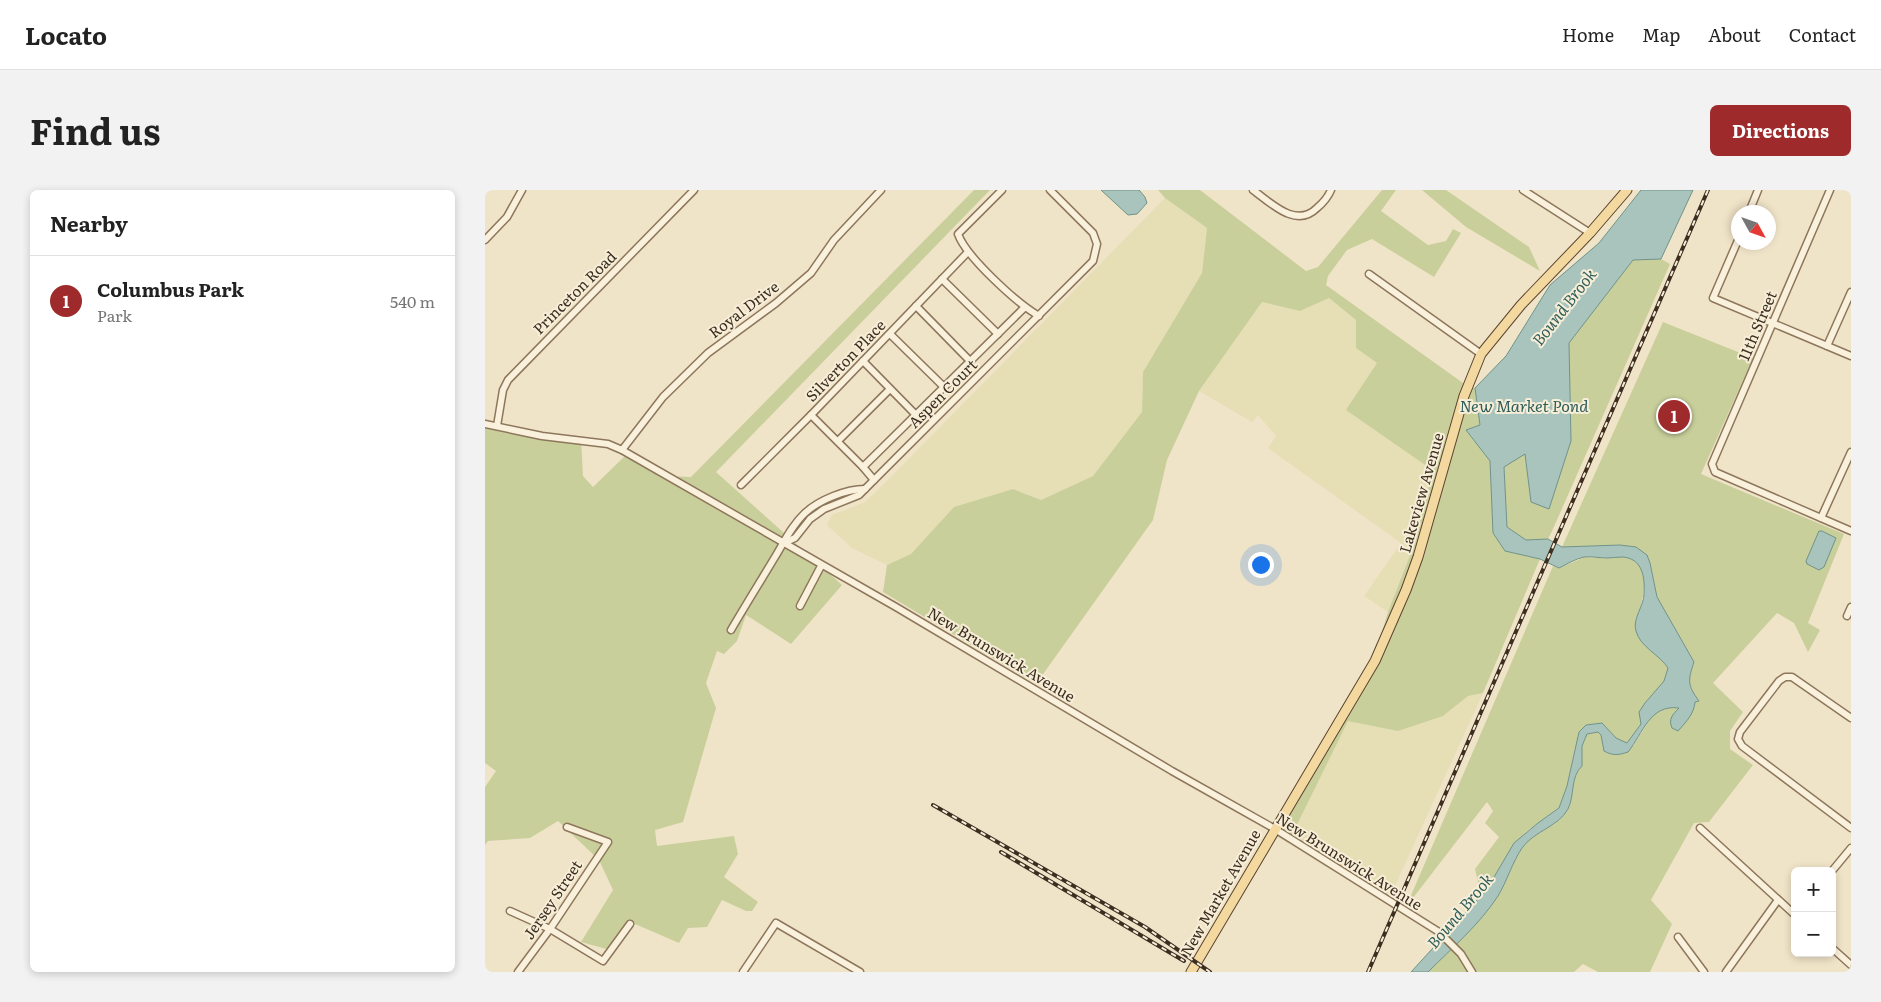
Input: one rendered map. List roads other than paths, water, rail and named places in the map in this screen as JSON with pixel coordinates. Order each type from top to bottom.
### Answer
[{"type":"main road","name":"Lakeview Avenue","points":[[1275,829],[1375,661],[1391,626],[1419,557],[1464,396],[1481,354],[1521,305],[1590,233],[1627,190]]},
{"type":"main road","name":"New Market Avenue","points":[[1191,972],[1275,829]]},
{"type":"street","points":[[485,240],[507,217],[522,190]]},
{"type":"street","name":"Princeton Road","points":[[497,426],[503,390],[508,380],[694,190]]},
{"type":"street","name":"Royal Drive","points":[[622,450],[663,397],[708,353],[789,292],[811,273],[834,240],[881,190]]},
{"type":"street","points":[[1002,190],[958,234],[968,252],[1024,308],[1039,316]]},
{"type":"street","name":"Aspen Court","points":[[783,543],[795,538],[810,519],[824,509],[859,495],[1093,261],[1097,244],[1093,233],[1050,190]]},
{"type":"street","points":[[1253,190],[1283,211],[1299,217],[1309,215],[1315,210],[1326,200],[1331,190]]},
{"type":"street","points":[[1523,190],[1590,233]]},
{"type":"street","points":[[1752,205],[1759,190]]},
{"type":"street","name":"11th Street","points":[[1821,518],[1715,472],[1712,461],[1830,190]]},
{"type":"street","points":[[1734,250],[1713,298],[1851,356]]},
{"type":"street","name":"Silverton Place","points":[[741,485],[968,252]]},
{"type":"street","points":[[1369,274],[1481,354]]},
{"type":"street","points":[[942,279],[998,334]]},
{"type":"street","points":[[1827,346],[1851,292]]},
{"type":"street","points":[[916,306],[971,361]]},
{"type":"street","points":[[863,467],[1024,308]]},
{"type":"street","points":[[890,334],[944,387]]},
{"type":"street","points":[[863,361],[916,414]]},
{"type":"street","points":[[838,441],[890,389]]},
{"type":"street","points":[[811,415],[863,467],[873,480]]},
{"type":"street","name":"New Brunswick Avenue","points":[[485,424],[543,436],[608,444],[622,450],[821,566],[896,607],[1138,751],[1275,829],[1439,932],[1461,954],[1472,972]]},
{"type":"street","points":[[1851,452],[1821,518],[1851,531]]},
{"type":"street","points":[[731,630],[783,543]]},
{"type":"street","points":[[800,606],[821,566]]},
{"type":"street","points":[[1847,616],[1851,607]]},
{"type":"street","points":[[1851,718],[1792,677],[1785,677],[1779,681],[1740,732],[1738,739],[1742,746],[1851,828]]},
{"type":"street","name":"Jersey Street","points":[[517,972],[550,929],[608,842],[567,827]]},
{"type":"street","points":[[1700,828],[1793,912]]},
{"type":"street","points":[[1835,867],[1851,848]]},
{"type":"street","points":[[1726,972],[1778,900]]},
{"type":"street","points":[[510,911],[550,929],[603,961],[630,924]]},
{"type":"street","points":[[743,972],[776,924],[860,972]]},
{"type":"street","points":[[1678,937],[1704,972]]},
{"type":"street","points":[[1836,952],[1851,965]]},
{"type":"water","points":[[1101,190],[1139,190],[1147,203],[1137,214],[1128,215]]},
{"type":"water","name":"New Market Pond","points":[[1641,190],[1693,190],[1661,259],[1633,260],[1569,343],[1571,441],[1549,509],[1531,502],[1525,454],[1504,467],[1507,527],[1526,540],[1548,539],[1562,547],[1620,545],[1636,547],[1647,555],[1657,597],[1694,662],[1690,682],[1692,691],[1699,701],[1695,702],[1687,721],[1678,731],[1672,728],[1671,719],[1679,708],[1669,708],[1654,715],[1628,752],[1625,753],[1607,753],[1604,751],[1601,735],[1598,732],[1587,734],[1582,746],[1582,766],[1576,775],[1570,804],[1564,815],[1533,837],[1522,848],[1491,907],[1465,936],[1428,972],[1411,972],[1487,889],[1514,843],[1559,808],[1567,786],[1579,732],[1586,725],[1602,723],[1616,738],[1627,743],[1641,724],[1639,712],[1664,681],[1668,668],[1642,642],[1636,631],[1635,626],[1643,599],[1644,588],[1641,570],[1634,561],[1622,557],[1584,557],[1559,568],[1540,559],[1505,551],[1493,533],[1490,461],[1466,430],[1480,425],[1475,388],[1506,356],[1550,285],[1599,243]]},
{"type":"water","points":[[1819,531],[1836,538],[1824,567],[1819,570],[1807,564],[1806,561]]},
{"type":"railway","points":[[1368,972],[1708,190]]},
{"type":"railway","points":[[933,805],[1145,927],[1210,972]]},
{"type":"railway","points":[[1001,852],[1184,961]]},
{"type":"place","name":"Columbus Park","points":[[1674,416]]},
{"type":"water label","name":"Bound Brook","points":[[1564,307]]},
{"type":"water label","name":"Bound Brook","points":[[1460,911]]}]
